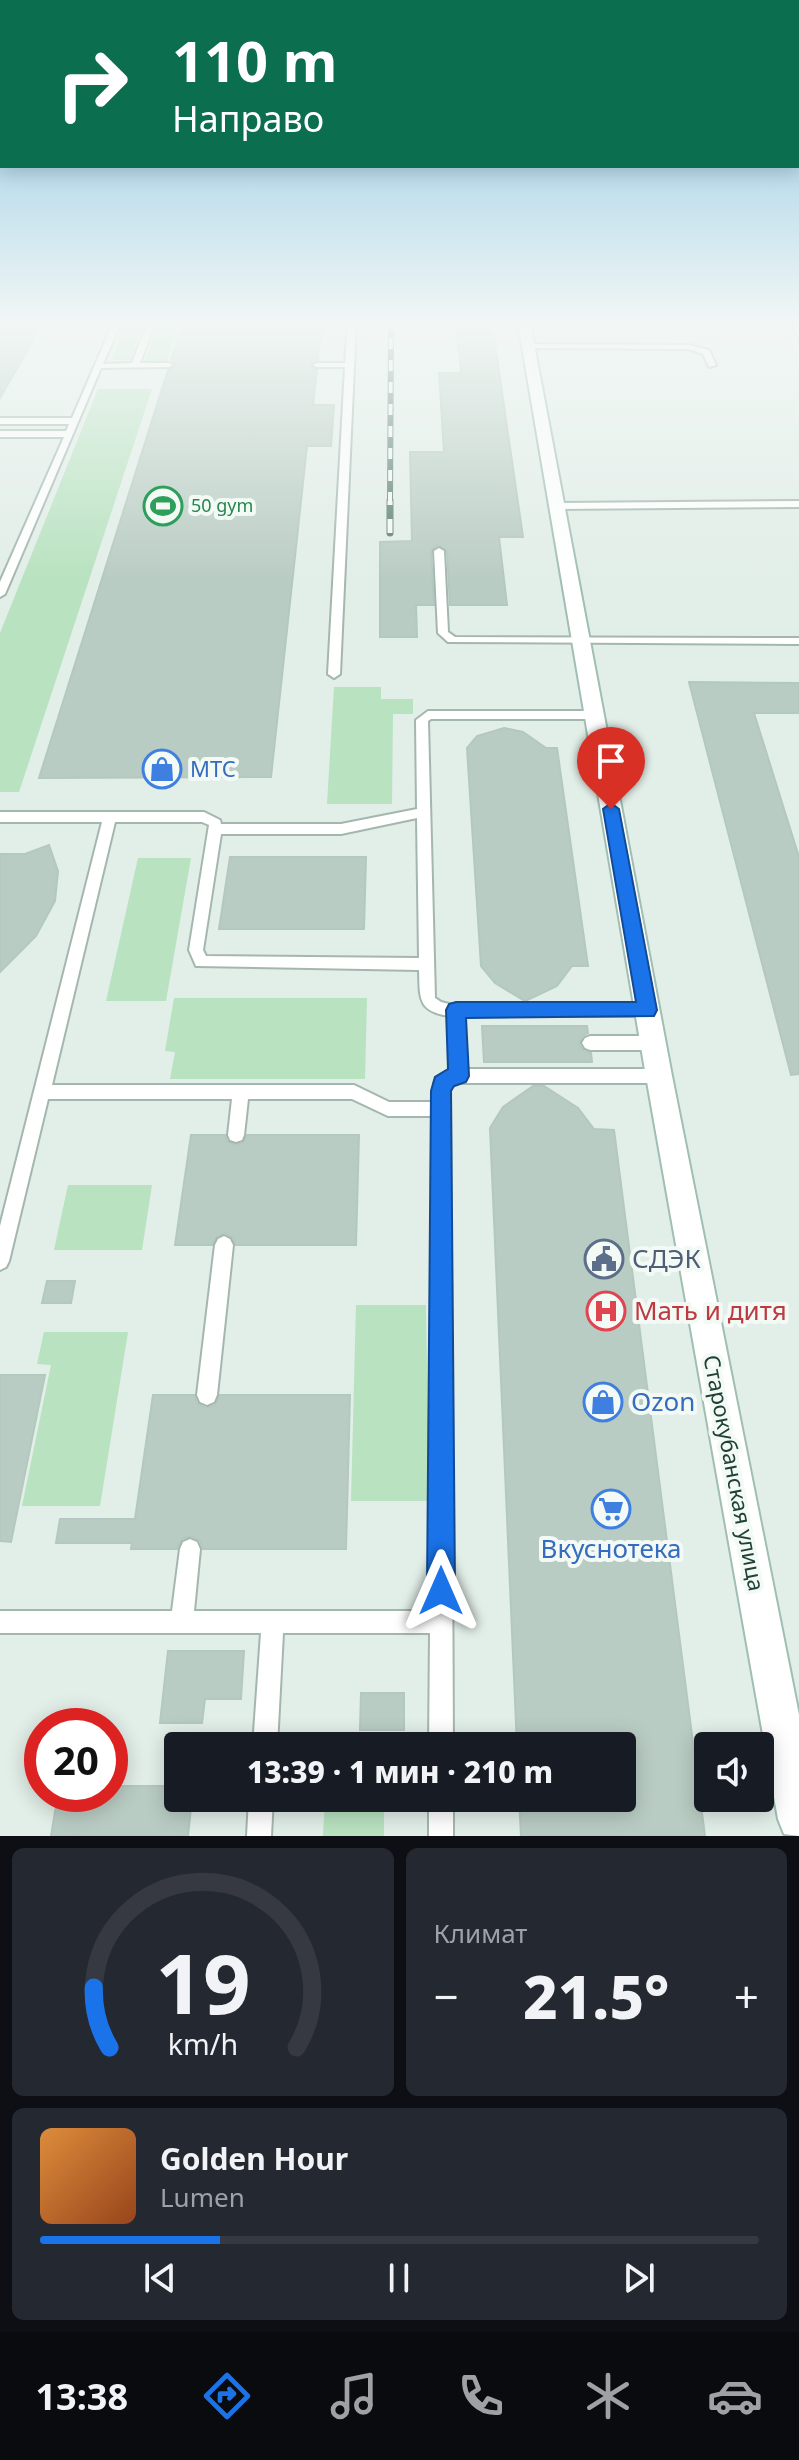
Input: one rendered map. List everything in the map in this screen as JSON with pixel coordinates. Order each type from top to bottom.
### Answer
[{"type":"street","name":"Старокубанская улица","points":[[539,409],[659,1076],[799,1819]]},
{"type":"lane","points":[[0,594],[80,409]]},
{"type":"lane","points":[[334,674],[347,409]]},
{"type":"lane","points":[[0,421],[74,421]]},
{"type":"lane","points":[[0,434],[68,434]]},
{"type":"lane","points":[[557,506],[799,504]]},
{"type":"lane","points":[[439,551],[443,633],[452,640],[799,641]]},
{"type":"lane","points":[[594,715],[428,715],[421,725],[429,1002],[437,1008],[456,1010],[647,1010]]},
{"type":"lane","points":[[215,829],[341,829],[423,812]]},
{"type":"lane","points":[[0,817],[204,817],[215,823],[196,950],[201,962],[426,964]]},
{"type":"lane","points":[[0,1261],[110,817]]},
{"type":"lane","points":[[456,1010],[459,1076]]},
{"type":"lane","points":[[590,1043],[653,1043]]},
{"type":"lane","points":[[441,1732],[442,1083],[459,1076],[659,1076]]},
{"type":"lane","points":[[42,1092],[354,1092],[388,1109],[441,1109]]},
{"type":"lane","points":[[236,1135],[241,1092]]},
{"type":"lane","points":[[207,1395],[224,1245]]},
{"type":"lane","points":[[182,1622],[190,1549]]},
{"type":"lane","points":[[0,1622],[441,1622]]},
{"type":"lane","points":[[266,1732],[273,1622]]},
{"type":"lane","points":[[259,1836],[260,1812]]},
{"type":"lane","points":[[441,1812],[441,1836]]},
{"type":"green space","points":[[90,409],[146,409],[19,792],[0,792],[0,633]]},
{"type":"green space","points":[[334,687],[381,687],[381,699],[413,699],[413,714],[393,714],[392,804],[327,804]]},
{"type":"green space","points":[[138,858],[191,858],[166,1001],[106,1001]]},
{"type":"green space","points":[[174,998],[367,998],[365,1079],[170,1079],[175,1052],[165,1051]]},
{"type":"green space","points":[[68,1185],[152,1185],[142,1250],[54,1250]]},
{"type":"green space","points":[[356,1305],[426,1305],[429,1501],[351,1501]]},
{"type":"green space","points":[[44,1332],[128,1332],[100,1506],[22,1506],[51,1365],[37,1364]]},
{"type":"green space","points":[[324,1812],[384,1812],[384,1836],[323,1836]]},
{"type":"building","points":[[156,409],[334,409],[331,446],[307,446],[271,777],[39,778]]},
{"type":"building","points":[[441,409],[504,409],[523,537],[499,537],[507,605],[450,605],[447,551],[437,545],[431,551],[434,605],[416,605],[417,637],[380,637],[380,542],[412,541],[410,452],[444,452]]},
{"type":"building","points":[[689,682],[799,683],[799,713],[754,713],[799,857],[799,1074],[791,1075]]},
{"type":"building","points":[[504,728],[523,732],[546,748],[557,748],[588,966],[572,966],[557,986],[525,1001],[495,983],[481,966],[467,748],[477,736]]},
{"type":"building","points":[[49,845],[58,871],[55,901],[36,936],[0,972],[0,854],[25,854]]},
{"type":"building","points":[[230,857],[366,857],[364,929],[219,929]]},
{"type":"building","points":[[482,1026],[587,1026],[588,1033],[582,1036],[579,1045],[591,1053],[592,1062],[484,1062]]},
{"type":"building","points":[[533,1086],[544,1086],[578,1108],[594,1129],[614,1130],[694,1751],[694,1812],[702,1812],[705,1836],[521,1836],[520,1812],[636,1812],[636,1732],[516,1732],[490,1128],[503,1107]]},
{"type":"building","points":[[191,1135],[225,1135],[227,1141],[235,1145],[243,1143],[247,1135],[359,1135],[356,1245],[236,1245],[233,1238],[225,1233],[217,1236],[212,1245],[175,1245]]},
{"type":"building","points":[[47,1281],[75,1281],[71,1303],[42,1303]]},
{"type":"building","points":[[0,1375],[45,1375],[11,1542],[0,1541]]},
{"type":"building","points":[[153,1395],[194,1395],[197,1403],[206,1408],[215,1405],[220,1395],[350,1395],[346,1549],[203,1549],[200,1541],[191,1536],[182,1539],[177,1549],[131,1549],[132,1543],[56,1543],[60,1519],[135,1519]]},
{"type":"building","points":[[168,1651],[244,1651],[241,1699],[205,1699],[202,1723],[160,1723]]},
{"type":"building","points":[[361,1693],[404,1693],[404,1730],[360,1730]]},
{"type":"building","points":[[128,1786],[164,1786],[164,1812],[191,1812],[188,1836],[51,1836],[55,1812],[128,1812]]},
{"type":"railway","points":[[390,503],[391,409]]},
{"type":"railway","points":[[390,503],[390,533]]},
{"type":"place","name":"50 gym","points":[[163,506]]},
{"type":"place","name":"МТС","points":[[162,769]]},
{"type":"place","name":"СДЭК","points":[[604,1259]]},
{"type":"place","name":"Мать и дитя","points":[[606,1311]]},
{"type":"place","name":"Ozon","points":[[603,1402]]},
{"type":"place","name":"Вкуснотека","points":[[611,1509]]},
{"type":"route","points":[[441,1591],[441,1091],[442,1083],[459,1076],[456,1010],[647,1010],[611,809]]}]
